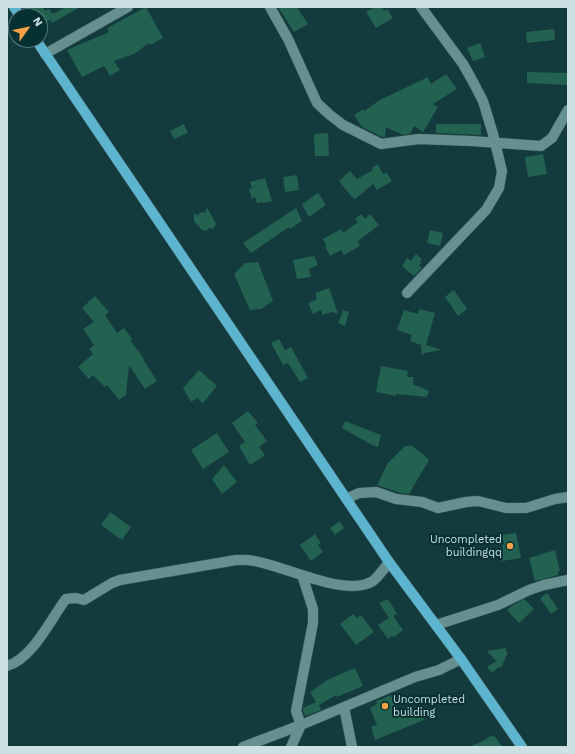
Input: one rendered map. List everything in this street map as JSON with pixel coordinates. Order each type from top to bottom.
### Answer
[{"type":"main road","points":[[41,48],[389,562],[436,625],[522,747]]},
{"type":"street","points":[[45,54],[128,7]]},
{"type":"street","points":[[270,7],[288,39],[317,103],[330,116],[343,125],[381,144],[419,139],[541,146],[552,138],[568,110]]},
{"type":"street","points":[[407,293],[486,210],[499,188],[502,171],[483,101],[463,64],[421,7]]},
{"type":"street","points":[[346,499],[359,492],[376,492],[396,499],[422,502],[438,508],[478,501],[506,508],[526,508],[555,499],[568,497]]},
{"type":"street","points":[[7,666],[14,664],[41,638],[50,622],[66,600],[76,598],[84,600],[112,583],[120,580],[236,560],[256,562],[332,585],[356,586],[373,580],[389,562]]},
{"type":"street","points":[[291,747],[300,725],[296,711],[313,623],[313,608],[302,575]]},
{"type":"street","points":[[436,625],[498,605],[529,590],[568,580]]},
{"type":"street","points":[[243,747],[415,677],[439,670],[460,659]]},
{"type":"street","points":[[344,707],[352,747]]},
{"type":"building","points":[[31,7],[44,8],[32,8]]},
{"type":"building","points":[[66,7],[80,7],[52,23],[50,20],[48,21],[49,9],[53,14]]},
{"type":"building","points":[[146,7],[163,38],[150,45],[149,43],[134,54],[114,61],[120,70],[110,76],[104,66],[82,77],[67,50],[109,32],[107,28]]},
{"type":"building","points":[[278,7],[297,7],[308,24],[294,32]]},
{"type":"building","points":[[375,7],[382,7],[384,11],[387,9],[393,18],[376,28],[366,12]]},
{"type":"building","points":[[554,29],[555,40],[527,43],[526,32]]},
{"type":"building","points":[[480,43],[485,57],[473,61],[467,48]]},
{"type":"building","points":[[527,72],[568,73],[568,85],[527,83]]},
{"type":"building","points":[[446,74],[457,89],[433,104],[438,107],[423,132],[414,126],[410,134],[403,135],[386,127],[385,137],[382,137],[362,127],[354,115],[363,109],[364,111],[380,100],[428,77],[431,84]]},
{"type":"building","points":[[184,124],[188,133],[174,139],[170,131]]},
{"type":"building","points":[[436,124],[481,124],[481,135],[436,133]]},
{"type":"building","points":[[328,133],[329,156],[315,156],[314,134]]},
{"type":"building","points":[[543,154],[547,174],[528,177],[525,157]]},
{"type":"building","points":[[378,164],[383,174],[387,173],[392,181],[377,190],[373,184],[355,199],[339,181],[350,171],[357,179],[373,170],[372,168]]},
{"type":"building","points":[[297,175],[299,190],[285,192],[283,177]]},
{"type":"building","points":[[265,178],[272,201],[257,203],[255,197],[252,199],[249,189],[252,188],[250,182]]},
{"type":"building","points":[[318,193],[326,205],[309,217],[302,204]]},
{"type":"building","points":[[207,207],[216,224],[213,229],[209,228],[206,231],[202,230],[194,221],[194,214],[198,215],[201,212],[205,213]]},
{"type":"building","points":[[296,208],[302,221],[290,229],[289,227],[251,253],[243,243]]},
{"type":"building","points":[[361,214],[365,219],[370,214],[379,225],[358,241],[360,246],[344,255],[341,250],[330,256],[323,239],[341,229],[343,233],[358,222],[355,219]]},
{"type":"building","points":[[430,230],[443,233],[440,246],[427,243]]},
{"type":"building","points":[[416,254],[422,259],[419,266],[422,268],[414,276],[402,266],[407,258],[411,261]]},
{"type":"building","points":[[314,256],[318,265],[309,269],[311,277],[297,279],[293,260]]},
{"type":"building","points":[[258,262],[273,301],[261,309],[250,310],[234,274],[245,263]]},
{"type":"building","points":[[329,288],[338,314],[332,312],[322,315],[321,310],[313,314],[308,303],[317,299],[315,293]]},
{"type":"building","points":[[454,290],[467,309],[458,316],[445,297]]},
{"type":"building","points":[[95,296],[109,312],[105,315],[117,333],[124,328],[132,339],[130,340],[144,359],[157,381],[145,389],[129,365],[126,395],[119,400],[107,385],[105,387],[93,375],[89,379],[78,367],[93,354],[89,349],[94,345],[83,329],[94,322],[82,308]]},
{"type":"building","points":[[419,309],[435,313],[426,345],[442,350],[424,353],[422,356],[421,345],[410,341],[412,335],[397,330],[404,310],[418,314]]},
{"type":"building","points":[[343,310],[349,312],[345,326],[338,323]]},
{"type":"building","points":[[279,339],[285,350],[291,347],[308,378],[300,382],[288,363],[283,365],[271,343]]},
{"type":"building","points":[[381,366],[408,371],[407,377],[414,377],[413,384],[429,391],[427,397],[396,394],[396,396],[376,392]]},
{"type":"building","points":[[199,370],[217,386],[203,403],[197,398],[191,402],[183,388]]},
{"type":"building","points":[[248,411],[258,423],[255,425],[267,441],[259,447],[265,455],[250,465],[239,446],[245,442],[232,423]]},
{"type":"building","points":[[345,421],[381,435],[378,447],[342,428]]},
{"type":"building","points":[[217,433],[229,452],[203,469],[191,450]]},
{"type":"building","points":[[405,446],[412,446],[429,460],[409,494],[400,493],[377,485],[388,463]]},
{"type":"building","points":[[224,465],[237,482],[222,494],[212,479]]},
{"type":"building","points":[[110,512],[131,527],[122,540],[101,525]]},
{"type":"building","points":[[340,521],[344,528],[335,535],[330,528]]},
{"type":"building","name":"Uncompleted buildingqq","points":[[516,533],[521,558],[502,561],[499,549],[503,548],[502,545],[504,544],[502,535]]},
{"type":"building","points":[[315,534],[321,543],[318,545],[323,552],[311,561],[300,545]]},
{"type":"building","points":[[555,550],[560,571],[558,571],[558,575],[535,581],[529,558]]},
{"type":"building","points":[[547,593],[558,609],[551,614],[540,598]]},
{"type":"building","points":[[388,599],[397,614],[393,616],[403,630],[394,637],[392,636],[388,639],[378,625],[389,618],[379,603]]},
{"type":"building","points":[[524,599],[534,609],[519,623],[507,610]]},
{"type":"building","points":[[353,614],[357,618],[361,615],[374,632],[356,645],[340,624]]},
{"type":"building","points":[[506,648],[506,652],[508,652],[501,668],[499,667],[492,673],[487,667],[496,661],[487,651]]},
{"type":"building","points":[[355,668],[363,686],[337,697],[336,695],[319,705],[321,710],[305,716],[303,708],[316,702],[310,692],[329,679]]},
{"type":"building","points":[[391,695],[401,715],[421,707],[424,720],[375,740],[371,727],[377,725],[370,708],[377,704],[376,701]]},
{"type":"building","points":[[492,735],[493,737],[495,736],[502,747],[469,747],[485,740]]},
{"type":"place","name":"Uncompleted buildingqq","points":[[510,546]]},
{"type":"place","name":"Uncompleted building","points":[[385,706]]}]
